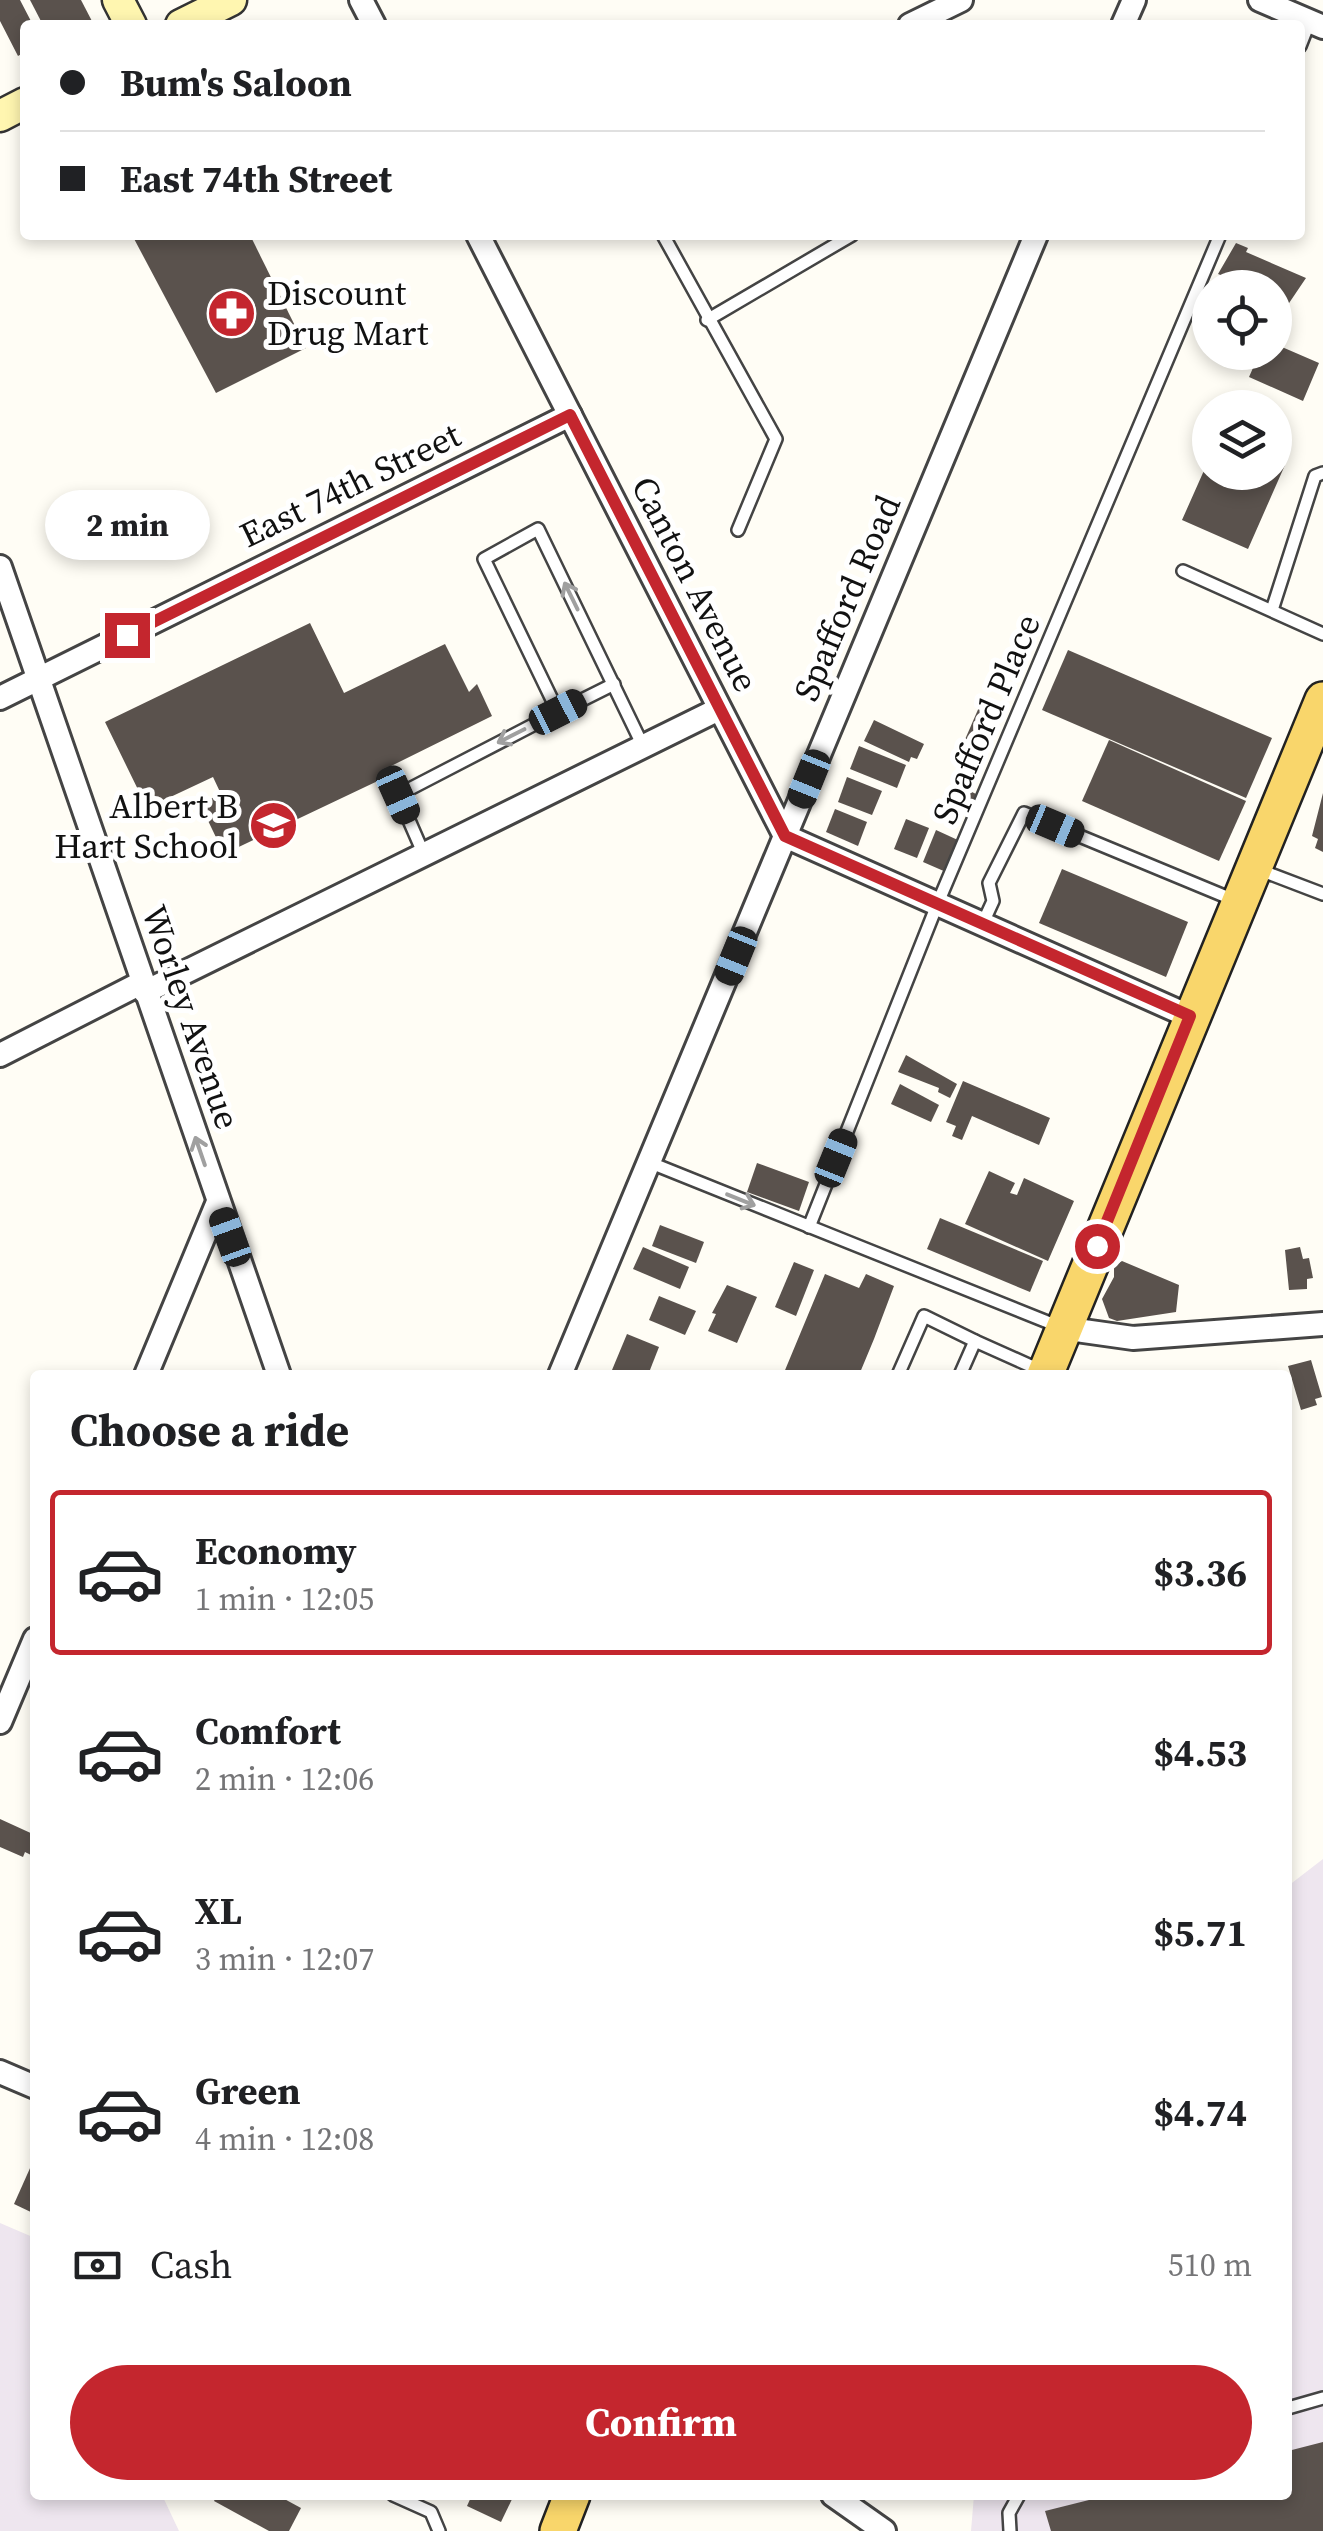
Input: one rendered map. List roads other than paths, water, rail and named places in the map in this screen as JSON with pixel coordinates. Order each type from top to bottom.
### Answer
[{"type":"main road","points":[[191,20],[231,0]]},
{"type":"main road","points":[[1049,1370],[1062,1328],[1323,700]]},
{"type":"main road","points":[[558,2531],[570,2500]]},
{"type":"street","points":[[1260,0],[1305,20]]},
{"type":"street","points":[[920,20],[959,1]]},
{"type":"street","name":"Canton Avenue","points":[[482,240],[785,836]]},
{"type":"street","name":"Spafford Road","points":[[562,1370],[1034,240]]},
{"type":"street","name":"East 74th Street","points":[[0,698],[570,415]]},
{"type":"street","name":"Worley Avenue","points":[[0,566],[277,1370]]},
{"type":"street","points":[[0,1055],[425,856],[719,709]]},
{"type":"street","points":[[785,836],[1190,1016]]},
{"type":"street","points":[[148,1370],[218,1202]]},
{"type":"street","points":[[1062,1328],[1133,1338],[1323,1324]]},
{"type":"street","points":[[0,1722],[30,1651]]},
{"type":"street","points":[[0,2072],[30,2085]]},
{"type":"street","points":[[840,2500],[884,2531]]},
{"type":"lane","points":[[667,240],[707,320],[776,439],[738,530]]},
{"type":"lane","points":[[707,320],[843,240]]},
{"type":"lane","name":"Spafford Place","points":[[809,1227],[938,905],[1218,240]]},
{"type":"lane","points":[[1272,610],[1315,476],[1323,473]]},
{"type":"lane","points":[[558,712],[484,558],[538,529],[643,746]]},
{"type":"lane","points":[[1183,572],[1323,634]]},
{"type":"lane","points":[[425,856],[398,795],[614,684]]},
{"type":"lane","points":[[982,925],[993,901],[989,883],[1024,813],[1238,901]]},
{"type":"lane","points":[[1252,866],[1323,894]]},
{"type":"lane","points":[[651,1164],[1062,1328]]},
{"type":"lane","points":[[900,1370],[924,1316],[1041,1370]]},
{"type":"lane","points":[[962,1370],[975,1341]]},
{"type":"lane","points":[[1292,2407],[1323,2398]]},
{"type":"lane","points":[[404,2500],[431,2512],[439,2531]]},
{"type":"lane","points":[[1010,2531],[1009,2513],[1016,2500]]},
{"type":"place","name":"Discount Drug Mart","points":[[232,313]]},
{"type":"place","name":"Albert B Hart School","points":[[273,826]]}]
